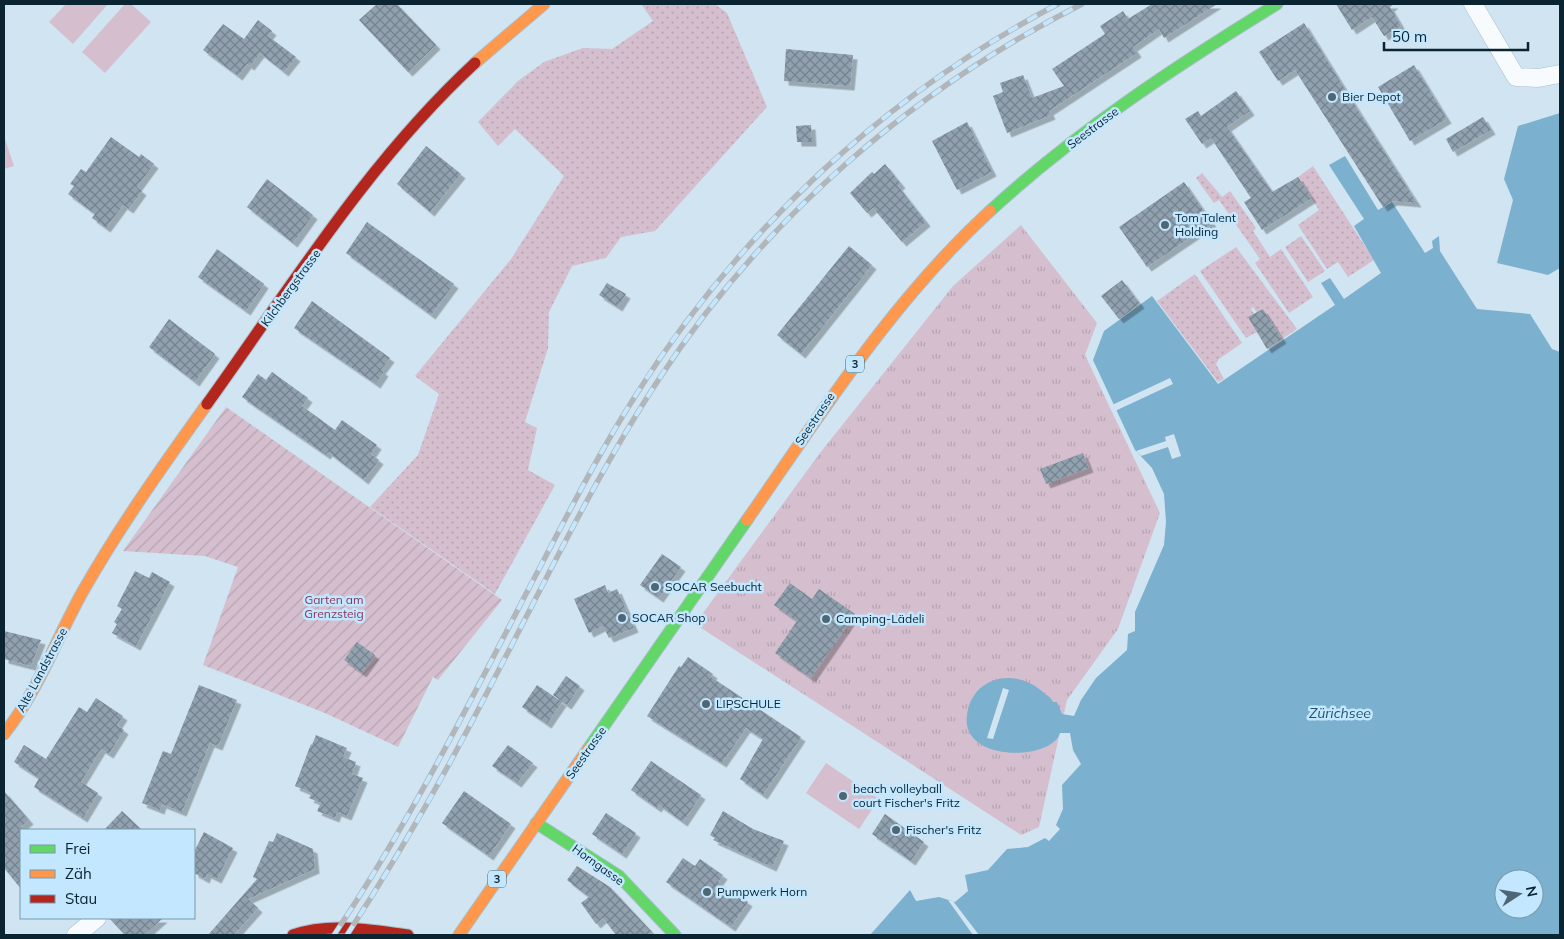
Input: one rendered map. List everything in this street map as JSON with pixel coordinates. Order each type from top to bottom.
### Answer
[{"type":"main road","name":"Kilchbergstrasse","points":[[76,604],[111,546],[176,449],[322,244],[376,172],[444,93],[500,41],[544,4]]},
{"type":"main road","name":"Seestrasse","points":[[458,935],[782,470],[820,411],[871,342],[937,264],[1028,178],[1096,124],[1222,37],[1277,4]]},
{"type":"main road","name":"Alte Landstrasse","points":[[4,734],[20,712],[52,658],[76,604]]},
{"type":"main road","name":"Horngasse","points":[[536,823],[619,876],[675,935]]},
{"type":"main road","points":[[293,935],[304,930],[325,928],[408,935]]},
{"type":"street","points":[[1472,4],[1516,77],[1538,78],[1560,74]]},
{"type":"street","points":[[76,935],[96,919]]},
{"type":"green space","points":[[66,4],[108,4],[73,44],[49,22]]},
{"type":"green space","points":[[125,4],[131,4],[151,22],[105,73],[82,52]]},
{"type":"green space","points":[[641,4],[715,4],[727,13],[767,107],[655,231],[621,237],[606,258],[572,266],[549,312],[548,348],[525,422],[537,428],[528,470],[555,485],[495,594],[370,507],[418,455],[439,394],[415,376],[511,259],[564,176],[515,129],[498,146],[478,122],[518,81],[544,62],[583,48],[612,49],[653,21]]},
{"type":"green space","points":[[4,136],[14,166],[4,169]]},
{"type":"green space","points":[[1313,166],[1374,260],[1348,277],[1338,262],[1327,269],[1298,225],[1319,210],[1298,177]]},
{"type":"green space","points":[[1202,173],[1222,197],[1230,191],[1256,228],[1253,231],[1270,257],[1281,249],[1313,297],[1289,313],[1255,263],[1260,259],[1219,200],[1214,203],[1196,178]]},
{"type":"green space","points":[[1021,225],[1097,323],[1085,355],[1160,513],[1118,629],[1067,700],[1039,827],[1021,835],[695,624],[820,453],[953,286]]},
{"type":"green space","points":[[1301,236],[1325,271],[1308,282],[1285,247]]},
{"type":"green space","points":[[1236,247],[1297,329],[1282,339],[1263,309],[1257,313],[1253,307],[1251,309],[1254,314],[1257,332],[1246,338],[1200,271]]},
{"type":"green space","points":[[1195,274],[1242,343],[1219,359],[1216,364],[1224,379],[1218,382],[1157,301]]},
{"type":"green space","name":"Garten am Grenzsteig","points":[[226,407],[502,600],[438,680],[433,677],[398,747],[325,713],[203,665],[238,567],[205,556],[123,551]]},
{"type":"green space","name":"beach volleyball court Fischer's Fritz","points":[[826,763],[879,799],[859,829],[806,793]]},
{"type":"water","points":[[1560,113],[1560,268],[1548,275],[1497,263],[1513,200],[1504,179],[1518,126]]},
{"type":"water","name":"Zürichsee","points":[[1345,156],[1378,210],[1392,202],[1425,253],[1433,248],[1432,241],[1439,236],[1440,251],[1477,309],[1530,314],[1552,349],[1560,352],[1560,935],[870,935],[910,890],[916,901],[939,897],[955,902],[968,891],[965,875],[988,870],[1007,849],[1028,847],[1045,838],[1049,841],[1060,829],[1056,825],[1063,809],[1062,785],[1081,764],[1073,750],[1070,733],[1060,733],[1053,742],[1041,749],[1025,752],[1008,752],[991,749],[977,742],[969,731],[967,715],[977,691],[986,684],[1008,678],[1032,684],[1050,697],[1053,702],[1057,702],[1062,714],[1074,716],[1081,700],[1096,678],[1127,650],[1128,634],[1135,631],[1135,612],[1164,545],[1166,522],[1164,494],[1152,468],[1135,450],[1093,360],[1104,331],[1152,296],[1218,384],[1335,305],[1321,283],[1330,278],[1344,299],[1381,273],[1354,226],[1364,219],[1329,165]]},
{"type":"pier","points":[[1170,378],[1173,384],[1115,411],[1112,405]]},
{"type":"pier","points":[[1174,434],[1181,456],[1172,459],[1168,447],[1141,456],[1136,451],[1166,441],[1165,437]]},
{"type":"pier","points":[[1003,688],[1009,690],[993,739],[987,738]]},
{"type":"pier","points":[[948,900],[953,901],[979,935],[973,935]]},
{"type":"building","points":[[377,4],[397,4],[436,45],[408,72],[359,20]]},
{"type":"building","points":[[1152,4],[1217,4],[1164,38],[1159,29],[1133,47],[1137,53],[1049,111],[1051,115],[1007,133],[993,96],[1003,92],[1000,83],[1023,75],[1032,98],[1064,86],[1052,69],[1105,34],[1100,26],[1123,11],[1128,19]]},
{"type":"building","points":[[1336,4],[1394,4],[1390,7],[1401,26],[1384,36],[1372,17],[1352,30]]},
{"type":"building","points":[[258,20],[272,31],[268,36],[296,57],[284,72],[260,53],[250,66],[247,64],[238,76],[203,50],[223,24],[244,39]]},
{"type":"building","points":[[1304,23],[1417,203],[1393,201],[1383,207],[1295,70],[1278,81],[1259,52]]},
{"type":"building","points":[[786,49],[853,55],[850,86],[784,81]]},
{"type":"building","points":[[1414,65],[1447,119],[1410,141],[1378,87]]},
{"type":"building","points":[[1236,91],[1250,111],[1227,127],[1272,192],[1298,177],[1312,198],[1262,230],[1244,202],[1251,198],[1211,138],[1202,144],[1185,119],[1198,111],[1201,116]]},
{"type":"building","points":[[1483,117],[1491,130],[1453,152],[1446,139]]},
{"type":"building","points":[[967,122],[992,172],[957,190],[932,141]]},
{"type":"building","points":[[811,125],[812,142],[797,142],[796,126]]},
{"type":"building","points":[[111,137],[139,157],[141,154],[154,164],[137,187],[142,191],[129,209],[123,205],[106,228],[92,218],[95,214],[68,194],[74,186],[70,184],[81,169],[86,172]]},
{"type":"building","points":[[426,146],[461,174],[430,212],[397,184]]},
{"type":"building","points":[[885,164],[901,184],[898,186],[926,222],[902,242],[873,208],[867,213],[850,193],[872,172],[874,174]]},
{"type":"building","points":[[267,179],[313,215],[293,243],[247,207]]},
{"type":"building","name":"Tom Talent Holding","points":[[1184,182],[1212,223],[1147,267],[1119,227]]},
{"type":"building","points":[[367,222],[454,284],[431,315],[346,253]]},
{"type":"building","points":[[849,246],[872,265],[801,354],[777,335]]},
{"type":"building","points":[[217,249],[264,284],[246,311],[198,277]]},
{"type":"building","points":[[1122,280],[1140,304],[1119,319],[1101,296]]},
{"type":"building","points":[[607,283],[626,294],[618,307],[599,295]]},
{"type":"building","points":[[312,301],[390,358],[381,370],[384,372],[376,384],[294,328]]},
{"type":"building","points":[[1263,309],[1282,339],[1267,349],[1248,317]]},
{"type":"building","points":[[169,319],[215,354],[195,382],[149,347]]},
{"type":"building","points":[[272,372],[308,398],[302,406],[335,430],[342,420],[377,445],[371,454],[379,460],[364,480],[328,452],[326,455],[242,397],[258,374],[266,380]]},
{"type":"building","points":[[1083,453],[1089,468],[1046,484],[1040,469]]},
{"type":"building","points":[[662,554],[681,567],[659,598],[640,585]]},
{"type":"building","points":[[135,571],[149,578],[152,572],[170,582],[136,646],[112,633],[117,624],[114,622],[122,609],[117,606]]},
{"type":"building","points":[[790,583],[812,599],[819,589],[855,614],[811,678],[775,653],[797,621],[774,605]]},
{"type":"building","points":[[605,585],[608,593],[617,589],[634,628],[609,638],[603,626],[589,633],[574,599]]},
{"type":"building","points":[[4,631],[41,640],[31,666],[4,659]]},
{"type":"building","points":[[357,642],[375,655],[362,673],[344,660]]},
{"type":"building","points":[[688,657],[713,674],[711,677],[801,737],[763,795],[740,779],[763,739],[746,728],[722,763],[647,716],[679,666],[681,667]]},
{"type":"building","points":[[566,676],[580,686],[567,705],[553,695]]},
{"type":"building","points":[[199,685],[237,700],[218,746],[210,743],[182,812],[162,804],[160,810],[142,803],[163,751],[171,754]]},
{"type":"building","points":[[537,685],[562,702],[547,724],[522,707]]},
{"type":"building","points":[[96,698],[123,716],[117,725],[124,730],[109,754],[101,749],[81,782],[98,793],[83,818],[34,787],[39,778],[14,762],[24,745],[46,759],[79,707],[87,712]]},
{"type":"building","points":[[316,735],[347,748],[343,757],[356,762],[352,774],[363,778],[347,816],[337,812],[335,818],[317,811],[321,803],[309,798],[312,793],[295,786]]},
{"type":"building","points":[[508,745],[533,763],[517,783],[492,766]]},
{"type":"building","points":[[651,761],[701,795],[683,822],[659,805],[657,808],[631,790]]},
{"type":"building","points":[[4,791],[29,820],[20,829],[20,888],[4,868]]},
{"type":"building","points":[[464,791],[511,824],[489,856],[442,823]]},
{"type":"building","points":[[122,811],[141,829],[105,829]]},
{"type":"building","points":[[723,811],[753,829],[784,841],[772,867],[713,840],[715,838],[710,835]]},
{"type":"building","points":[[606,813],[636,833],[622,854],[592,834]]},
{"type":"building","points":[[885,814],[924,842],[911,861],[872,834]]},
{"type":"building","points":[[204,832],[233,848],[217,879],[207,874],[205,879],[195,874],[195,850]]},
{"type":"building","points":[[277,833],[313,849],[315,869],[248,899],[258,908],[234,935],[208,935],[257,879],[253,877],[269,841],[273,842]]},
{"type":"building","name":"Pumpwerk Horn","points":[[683,858],[695,866],[700,859],[723,875],[718,882],[748,902],[731,927],[666,882]]},
{"type":"building","points":[[577,866],[610,887],[652,932],[648,935],[616,935],[603,918],[596,924],[581,903],[589,897],[567,880]]},
{"type":"building","points":[[110,919],[162,919],[144,935],[125,935]]},
{"type":"railway","points":[[334,935],[412,808],[606,444],[675,337],[720,279],[768,224],[820,173],[875,125],[933,81],[994,40],[1058,4]]},
{"type":"railway","points":[[347,935],[386,874],[441,779],[572,528],[614,453],[659,379],[700,320],[745,265],[794,213],[846,164],[901,118],[959,76],[1019,38],[1082,4]]},
{"type":"traffic: fast","points":[[990,211],[1057,154],[1128,101],[1202,51],[1277,4]]},
{"type":"traffic: fast","points":[[588,749],[747,520]]},
{"type":"traffic: fast","points":[[536,823],[619,876],[675,935]]},
{"type":"traffic: slow","points":[[475,63],[544,4]]},
{"type":"traffic: slow","points":[[747,520],[831,398],[890,320],[954,246],[990,211]]},
{"type":"traffic: slow","points":[[4,734],[27,700],[73,609],[97,567],[143,496],[207,404]]},
{"type":"traffic: slow","points":[[459,935],[588,749]]},
{"type":"traffic: jam","points":[[207,404],[333,226],[366,183],[436,101],[475,63]]},
{"type":"traffic: jam","points":[[293,935],[307,931],[336,928],[365,929],[408,935]]},
{"type":"place","name":"Bier Depot","points":[[1332,97]]},
{"type":"place","name":"Tom Talent Holding","points":[[1165,225]]},
{"type":"place","name":"SOCAR Seebucht","points":[[655,587]]},
{"type":"place","name":"SOCAR Shop","points":[[622,618]]},
{"type":"place","name":"Camping-Lädeli","points":[[826,619]]},
{"type":"place","name":"LIPSCHULE","points":[[706,704]]},
{"type":"place","name":"beach volleyball court Fischer's Fritz","points":[[843,796]]},
{"type":"place","name":"Fischer's Fritz","points":[[896,830]]},
{"type":"place","name":"Pumpwerk Horn","points":[[707,892]]}]
